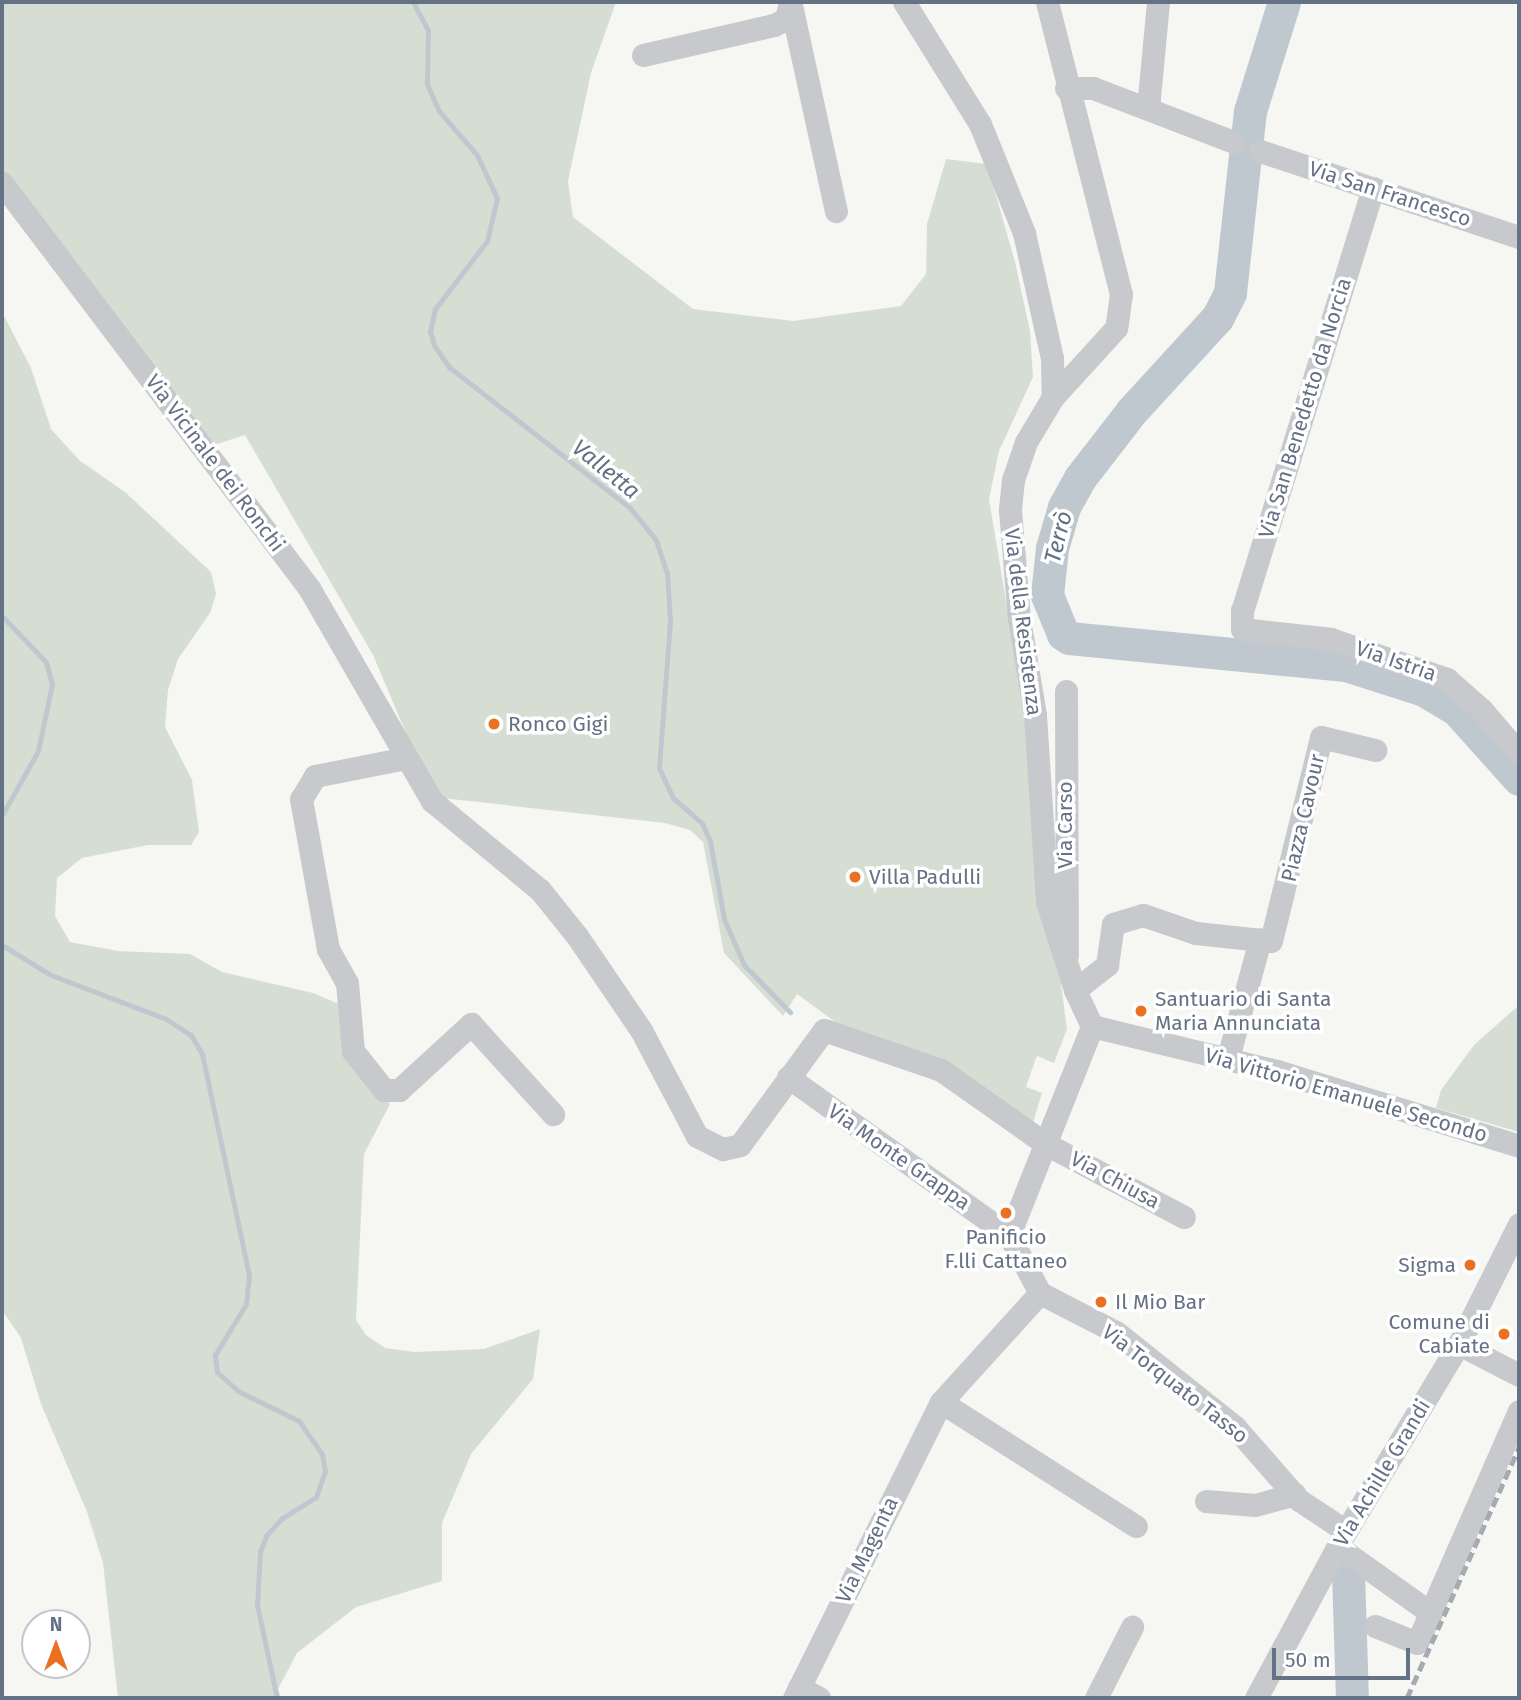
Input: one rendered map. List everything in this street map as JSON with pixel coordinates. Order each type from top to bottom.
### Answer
[{"type":"street","points":[[904,2],[980,124],[1024,233],[1052,358],[1053,397]]},
{"type":"street","name":"Via della Resistenza","points":[[1046,2],[1066,88],[1117,265],[1121,307],[1116,328],[1106,343],[1053,397],[1017,464],[1010,520],[1035,715],[1047,902],[1067,958],[1074,990],[1092,1026]]},
{"type":"street","points":[[1148,108],[1158,2]]},
{"type":"street","points":[[643,55],[774,25],[786,19],[790,3]]},
{"type":"street","points":[[790,3],[836,211]]},
{"type":"street","points":[[1066,88],[1093,88],[1234,142]]},
{"type":"street","name":"Via San Francesco","points":[[1260,151],[1519,237]]},
{"type":"street","name":"Via Vicinale dei Ronchi","points":[[2,183],[309,588],[432,801],[540,890],[578,936],[641,1030],[697,1136],[723,1149],[740,1145],[824,1030]]},
{"type":"street","name":"Via San Benedetto da Norcia","points":[[1242,629],[1242,610],[1373,188]]},
{"type":"street","name":"Via Istria","points":[[1242,629],[1343,642],[1447,679],[1482,710],[1519,753]]},
{"type":"street","name":"Via Carso","points":[[1066,691],[1067,958]]},
{"type":"street","name":"Piazza Cavour","points":[[1260,939],[1271,941],[1287,891],[1321,737],[1375,750]]},
{"type":"street","points":[[406,758],[314,776],[301,799],[328,949],[347,983],[353,1051],[384,1090],[399,1090],[471,1024],[553,1114]]},
{"type":"street","points":[[1074,990],[1107,965],[1113,924],[1143,915],[1196,933],[1260,939],[1228,1058]]},
{"type":"street","points":[[1040,1293],[1009,1235],[1092,1026]]},
{"type":"street","name":"Via Vittorio Emanuele Secondo","points":[[1092,1026],[1228,1058],[1519,1146]]},
{"type":"street","name":"Via Chiusa","points":[[824,1030],[941,1070],[1046,1144],[1184,1217]]},
{"type":"street","name":"Via Monte Grappa","points":[[788,1077],[1009,1235]]},
{"type":"street","name":"Via Achille Grandi","points":[[1256,1698],[1342,1539],[1459,1344],[1514,1242],[1519,1224]]},
{"type":"street","name":"Via Magenta","points":[[804,1695],[941,1402],[1040,1293]]},
{"type":"street","name":"Via Torquato Tasso","points":[[1040,1293],[1116,1332],[1235,1427],[1296,1494],[1342,1539],[1432,1613]]},
{"type":"street","points":[[1459,1344],[1519,1376]]},
{"type":"street","points":[[941,1402],[1136,1526]]},
{"type":"street","points":[[1376,1626],[1417,1643],[1519,1411]]},
{"type":"street","points":[[1206,1501],[1255,1505],[1296,1494]]},
{"type":"street","points":[[1096,1698],[1132,1627]]},
{"type":"shaded area","points":[[2,2],[616,2],[591,73],[568,181],[573,217],[693,309],[793,321],[901,306],[926,274],[927,224],[946,159],[987,164],[1015,262],[1030,331],[1033,377],[999,451],[989,499],[1028,733],[1067,1029],[1054,1063],[1037,1056],[1031,1072],[1026,1087],[1042,1093],[1031,1129],[853,1035],[797,994],[783,1016],[724,953],[703,842],[690,830],[665,823],[442,798],[408,738],[373,655],[245,435],[214,445],[2,189]]},
{"type":"shaded area","points":[[2,312],[31,368],[51,429],[79,460],[125,492],[211,572],[216,594],[210,613],[178,659],[168,690],[165,727],[192,780],[199,832],[191,845],[148,845],[82,858],[57,878],[55,916],[70,942],[118,951],[190,954],[222,972],[313,993],[344,1006],[368,1084],[390,1104],[364,1154],[356,1320],[366,1335],[385,1348],[415,1352],[484,1349],[540,1329],[533,1379],[471,1454],[442,1523],[442,1581],[356,1607],[297,1653],[278,1689],[281,1698],[118,1698],[103,1563],[87,1512],[41,1404],[21,1338],[2,1310]]},
{"type":"shaded area","points":[[1519,1005],[1519,1132],[1436,1108],[1441,1090],[1474,1045]]},
{"type":"waterway","name":"Valletta","points":[[413,2],[428,30],[427,84],[439,111],[477,155],[497,198],[487,241],[435,309],[430,331],[434,345],[449,367],[630,508],[656,540],[667,573],[670,621],[659,768],[673,798],[702,823],[710,841],[724,919],[744,965],[790,1012]]},
{"type":"waterway","name":"Terrò","points":[[1284,2],[1250,111],[1230,293],[1217,318],[1131,412],[1080,478],[1064,507],[1052,548],[1047,595],[1063,634],[1069,638],[1346,665],[1424,690],[1457,710],[1519,779]]},
{"type":"waterway","points":[[2,616],[46,662],[52,684],[38,751],[2,815]]},
{"type":"waterway","points":[[2,945],[51,975],[166,1019],[191,1035],[202,1054],[249,1276],[246,1304],[215,1355],[217,1372],[238,1391],[299,1421],[322,1454],[325,1471],[316,1497],[282,1518],[266,1536],[260,1552],[257,1605],[277,1698]]},
{"type":"waterway","name":"Terrò","points":[[1348,1573],[1352,1698]]},
{"type":"railway","points":[[1407,1698],[1519,1448]]},
{"type":"place","name":"Ronco Gigi","points":[[494,724]]},
{"type":"place","name":"Villa Padulli","points":[[855,877]]},
{"type":"place","name":"Santuario di Santa Maria Annunciata","points":[[1141,1011]]},
{"type":"place","name":"Panificio F.lli Cattaneo","points":[[1006,1213]]},
{"type":"place","name":"Sigma","points":[[1470,1265]]},
{"type":"place","name":"Il Mio Bar","points":[[1101,1302]]},
{"type":"place","name":"Comune di Cabiate","points":[[1504,1334]]}]
